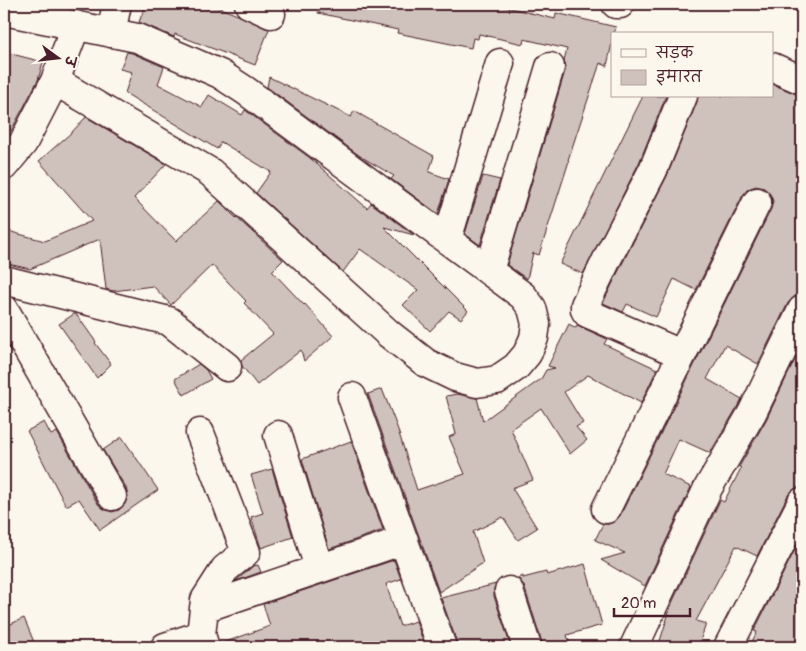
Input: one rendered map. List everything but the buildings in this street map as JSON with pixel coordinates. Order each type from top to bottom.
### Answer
[{"type":"street","points":[[111,33],[117,4]]},
{"type":"street","points":[[4,11],[137,38],[220,74],[246,91],[523,296],[532,308],[536,324],[534,338],[527,354],[516,367],[497,380],[477,383],[455,377],[426,363],[389,334],[210,172],[55,81]]},
{"type":"street","points":[[4,166],[23,143],[55,81],[76,25]]},
{"type":"street","points":[[447,240],[500,63]]},
{"type":"street","points":[[489,271],[550,68]]},
{"type":"street","points":[[774,68],[802,80]]},
{"type":"street","points":[[681,354],[587,313],[585,305],[653,170],[682,98]]},
{"type":"street","points":[[606,509],[757,202]]},
{"type":"street","points":[[4,280],[169,321],[227,367]]},
{"type":"street","points":[[4,309],[112,496]]},
{"type":"street","points":[[634,647],[708,488],[752,413],[802,310]]},
{"type":"street","points":[[352,397],[442,647]]},
{"type":"street","points":[[165,647],[203,641],[205,600],[225,569],[246,552],[200,433]]},
{"type":"street","points":[[278,435],[319,568]]},
{"type":"street","points":[[728,647],[802,502]]},
{"type":"street","points":[[204,608],[404,540]]},
{"type":"street","points":[[509,591],[527,647]]}]
